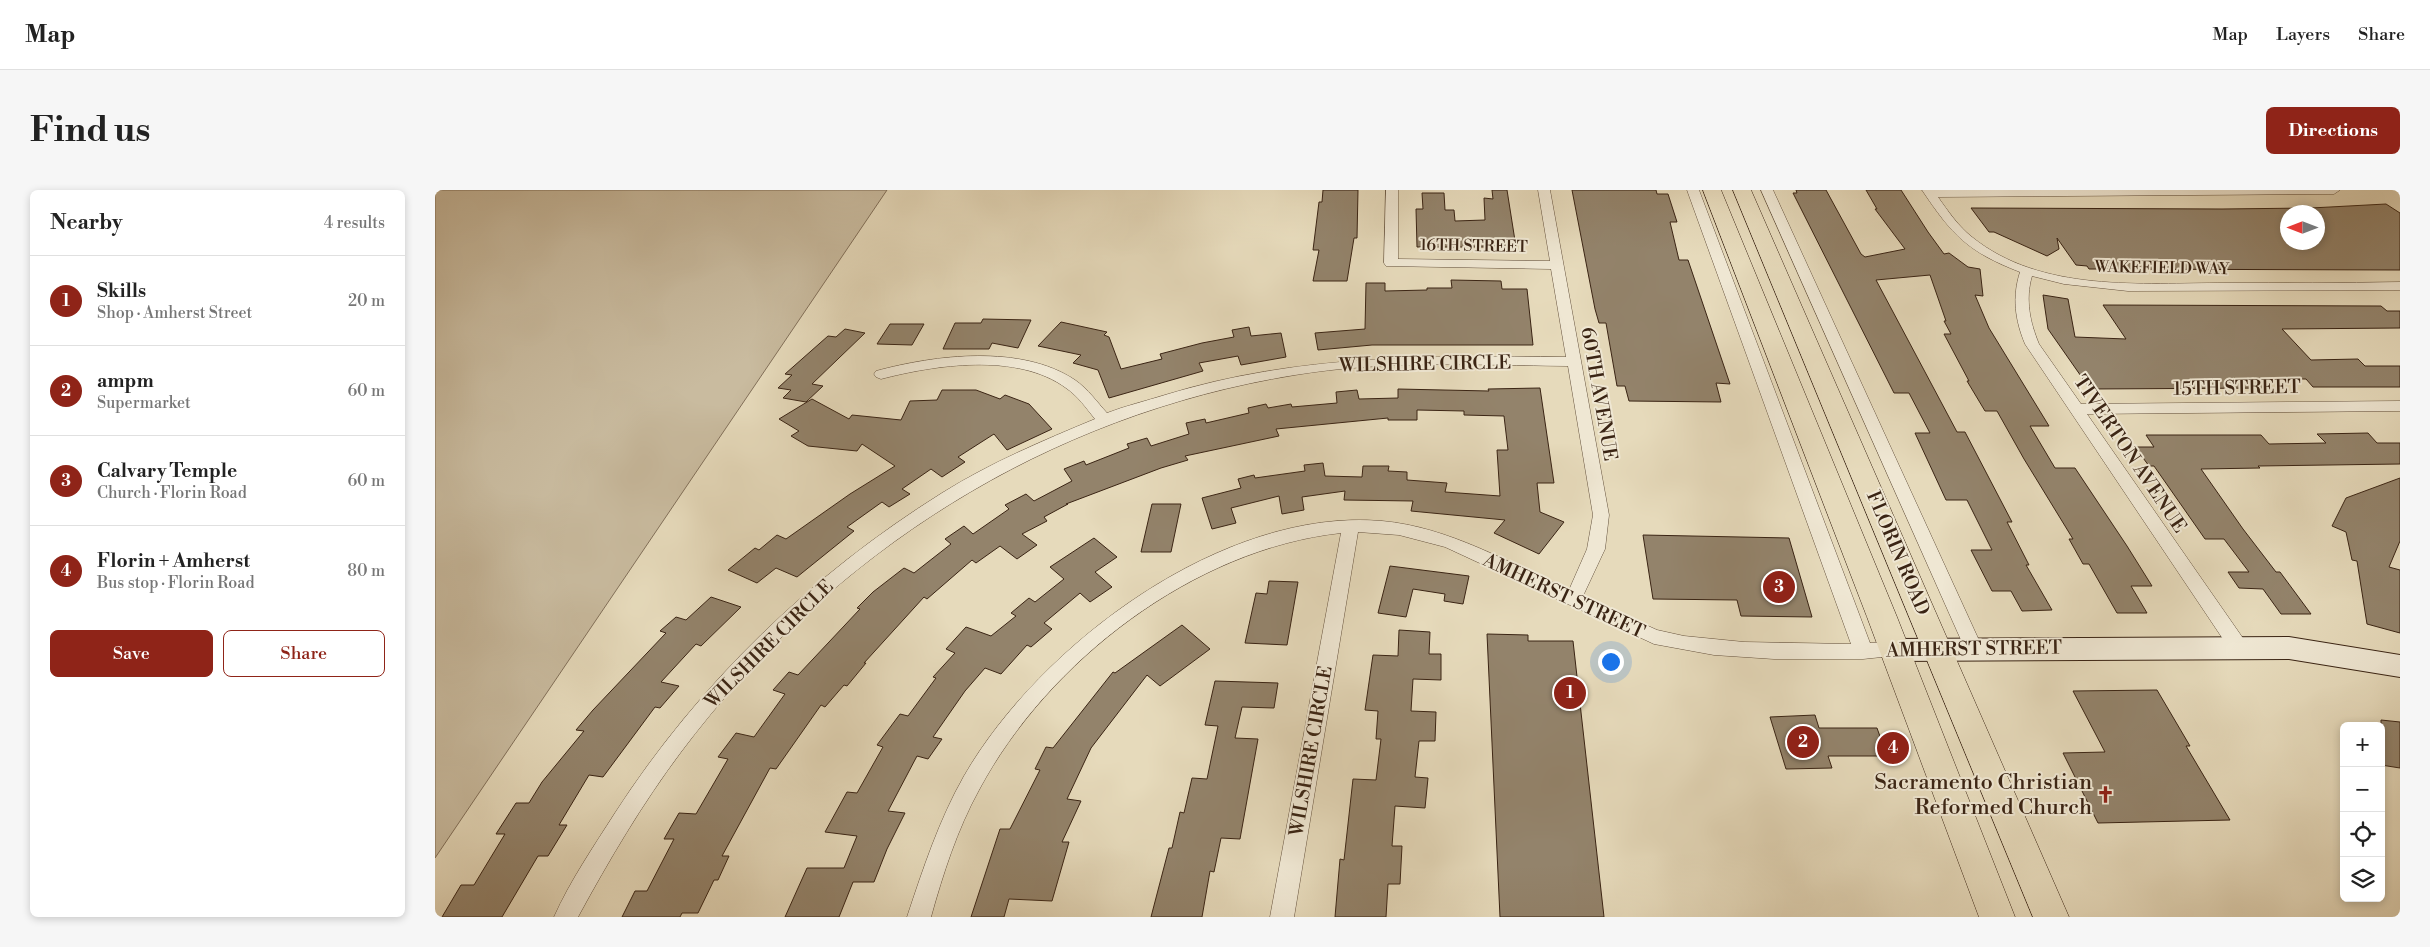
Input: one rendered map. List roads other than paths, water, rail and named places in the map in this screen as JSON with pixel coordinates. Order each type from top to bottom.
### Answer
[{"type":"main road","name":"FLORIN ROAD","points":[[1713,190],[1879,650],[1997,917]]},
{"type":"main road","name":"FLORIN ROAD","points":[[1742,190],[2051,917]]},
{"type":"street","name":"16TH STREET","points":[[1392,190],[1391,263],[1556,265]]},
{"type":"street","name":"60TH AVENUE","points":[[1544,190],[1601,515],[1601,537],[1595,559],[1573,599]]},
{"type":"street","name":"FLORIN ROAD","points":[[1693,190],[1879,650]]},
{"type":"street","name":"FLORIN ROAD","points":[[1767,190],[1974,649]]},
{"type":"street","points":[[1929,192],[2334,190]]},
{"type":"street","name":"WAKEFIELD WAY","points":[[1929,192],[1959,233],[1990,254],[2027,270],[2065,281],[2113,287],[2400,286]]},
{"type":"street","name":"TIVERTON AVENUE","points":[[2027,270],[2021,295],[2024,326],[2032,344],[2240,649]]},
{"type":"street","name":"WILSHIRE CIRCLE","points":[[566,917],[608,842],[675,744],[746,661],[792,616],[854,562],[923,513],[970,484],[1027,453],[1104,420],[1209,387],[1295,370],[1390,361],[1573,362]]},
{"type":"street","points":[[881,374],[900,368],[939,363],[1017,364],[1050,374],[1068,382],[1082,393],[1104,420]]},
{"type":"street","name":"15TH STREET","points":[[2075,409],[2400,406]]},
{"type":"street","name":"AMHERST STREET","points":[[919,917],[939,854],[958,808],[982,765],[1013,720],[1048,679],[1085,643],[1125,612],[1204,566],[1248,548],[1293,534],[1319,529],[1351,526],[1382,527],[1428,536],[1451,543],[1654,637],[1679,643],[1755,651],[2289,648],[2400,666]]},
{"type":"street","name":"WILSHIRE CIRCLE","points":[[1282,917],[1351,526]]},
{"type":"place","name":"Calvary Temple","points":[[1779,587]]},
{"type":"place","name":"Skills","points":[[1570,693]]},
{"type":"place","name":"ampm","points":[[1803,742]]},
{"type":"place","name":"Florin + Amherst","points":[[1893,748]]},
{"type":"place","name":"Sacramento Christian Reformed Church","points":[[2106,795]]}]
